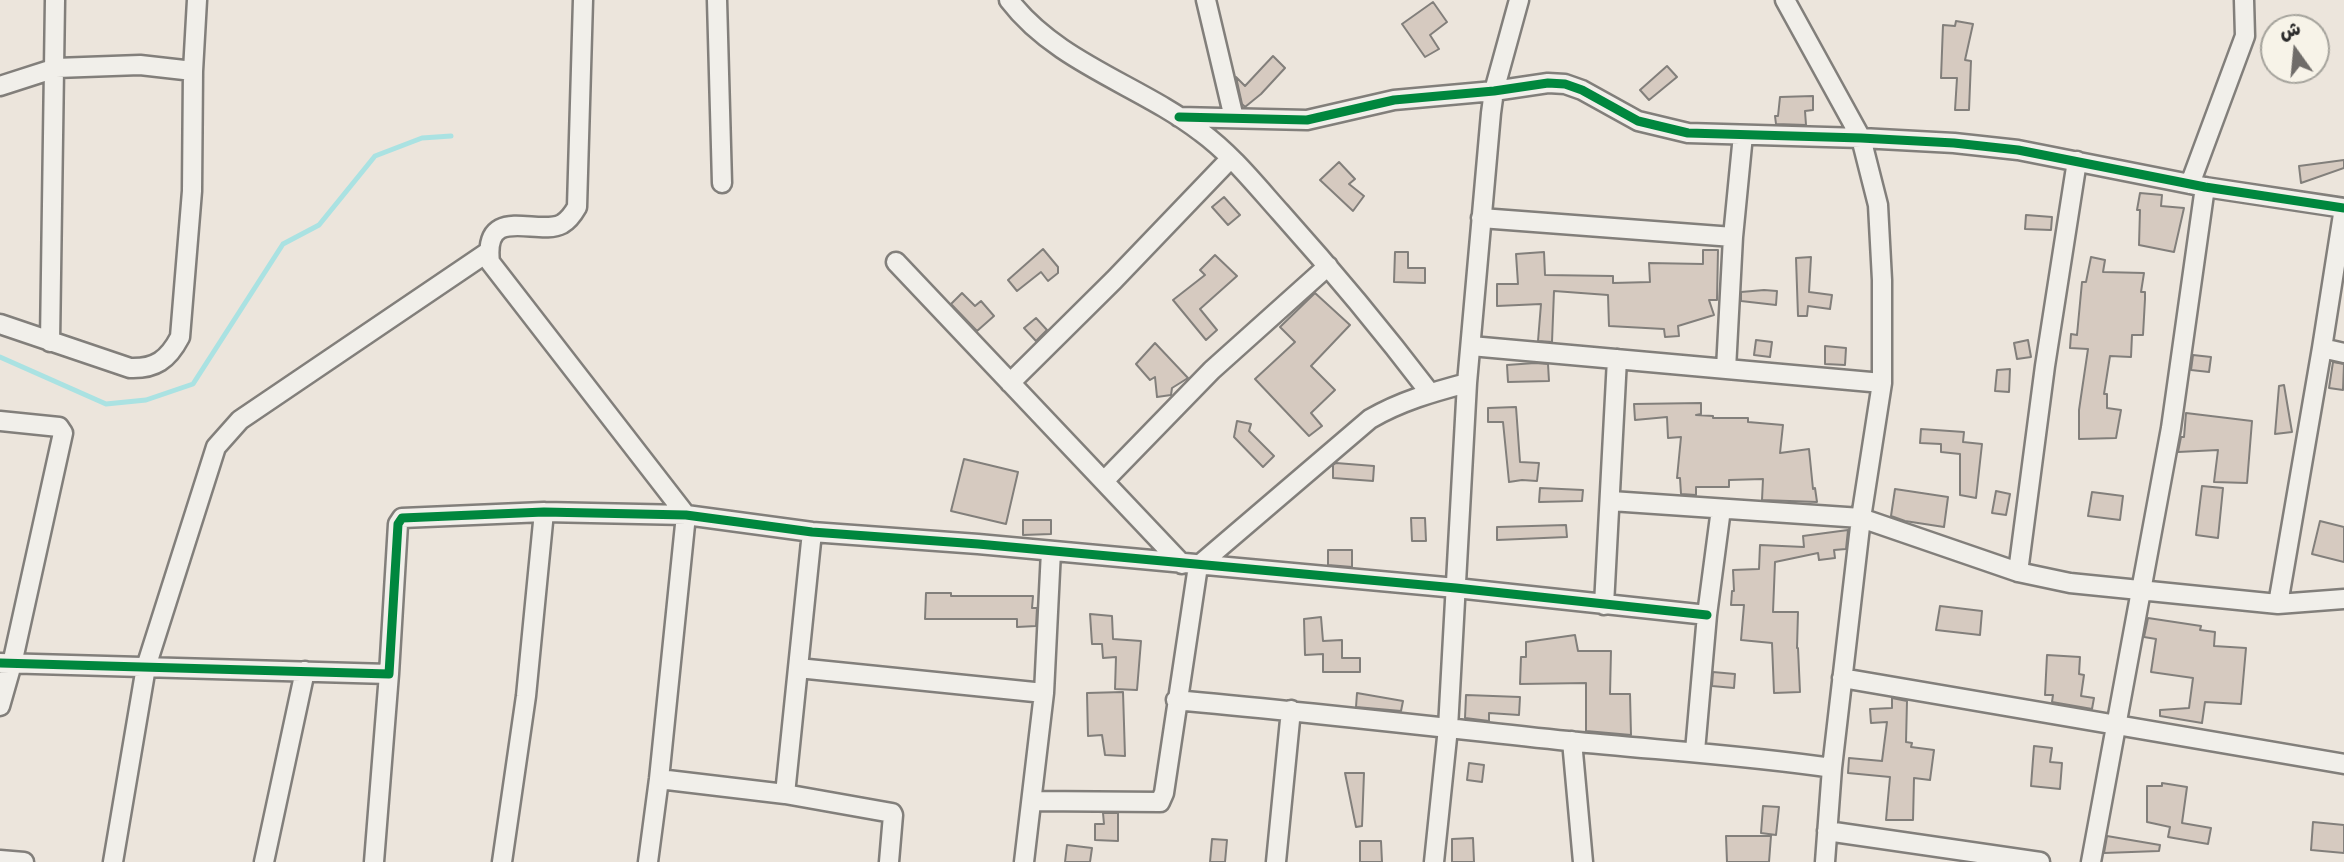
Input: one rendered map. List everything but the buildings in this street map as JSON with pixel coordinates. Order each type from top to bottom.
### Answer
[{"type":"street","points":[[50,342],[55,0]]},
{"type":"street","points":[[0,324],[130,368],[146,368],[161,361],[172,351],[180,337],[192,191],[193,71],[197,0]]},
{"type":"street","points":[[583,0],[577,207],[570,217],[558,226],[510,225],[500,229],[493,237],[488,252],[490,262],[686,515],[648,862]]},
{"type":"street","points":[[717,0],[722,183]]},
{"type":"street","points":[[1009,0],[1021,16],[1053,43],[1180,117],[1231,158],[1328,266],[1430,393]]},
{"type":"street","points":[[1206,0],[1234,118]]},
{"type":"street","points":[[1434,862],[1448,728],[1467,383],[1481,218],[1494,91],[1519,0]]},
{"type":"street","points":[[1785,0],[1861,138],[1878,205],[1882,280],[1882,383],[1861,517],[1832,768],[1825,862]]},
{"type":"street","points":[[2091,862],[2171,428],[2198,186],[2245,36],[2244,0]]},
{"type":"street","points":[[0,86],[56,68],[139,65],[193,71]]},
{"type":"street","points":[[1180,117],[1307,120],[1394,100],[1548,83],[1565,84],[1582,90],[1638,121],[1688,133],[1861,138],[2005,149],[2198,186],[2344,208],[2278,604]]},
{"type":"street","points":[[1726,369],[1732,237],[1743,135]]},
{"type":"street","points":[[1010,383],[1231,158]]},
{"type":"street","points":[[2018,572],[2045,366],[2077,161]]},
{"type":"street","points":[[1481,218],[1732,237]]},
{"type":"street","points":[[113,862],[146,667],[216,447],[240,420],[488,252]]},
{"type":"street","points":[[896,262],[1104,481],[1190,565]]},
{"type":"street","points":[[1104,481],[1212,370],[1328,266]]},
{"type":"street","points":[[1471,346],[1882,383]]},
{"type":"street","points":[[2322,348],[2344,353]]},
{"type":"street","points":[[1604,605],[1617,359]]},
{"type":"street","points":[[1032,801],[1160,802],[1164,793],[1176,700],[1190,565],[1370,419],[1430,393],[1467,383]]},
{"type":"street","points":[[0,421],[60,427],[64,433],[6,664],[0,706]]},
{"type":"street","points":[[1611,501],[1861,517],[2018,572],[2070,583],[2278,604],[2344,599]]},
{"type":"street","points":[[1695,751],[1707,615],[1721,509]]},
{"type":"street","points":[[502,862],[526,696],[544,512]]},
{"type":"street","points":[[374,862],[398,524],[402,518],[544,512],[686,515],[812,531],[1456,588],[1707,615]]},
{"type":"street","points":[[785,794],[812,531]]},
{"type":"street","points":[[1024,862],[1044,693],[1051,551]]},
{"type":"street","points":[[6,664],[389,674]]},
{"type":"street","points":[[799,668],[1044,693]]},
{"type":"street","points":[[264,862],[305,671]]},
{"type":"street","points":[[1842,678],[2344,764]]},
{"type":"street","points":[[1176,700],[1695,751],[1832,768]]},
{"type":"street","points":[[1276,862],[1291,710]]},
{"type":"street","points":[[1572,741],[1583,862]]},
{"type":"street","points":[[659,779],[785,794],[892,813],[889,862]]},
{"type":"street","points":[[1827,831],[2040,862]]},
{"type":"street","points":[[0,860],[24,862]]},
{"type":"waterway","points":[[0,357],[106,404],[146,400],[193,384],[283,244],[319,225],[375,156],[422,138],[451,136]]},
{"type":"cycle path","points":[[1179,117],[1307,120],[1394,100],[1548,83],[1565,84],[1582,90],[1638,121],[1688,133],[1861,138],[1954,143],[2018,150],[2205,187],[2344,208]]},
{"type":"cycle path","points":[[0,663],[389,674],[398,524],[402,518],[544,512],[686,515],[812,532],[978,544],[1456,588],[1707,615]]}]
